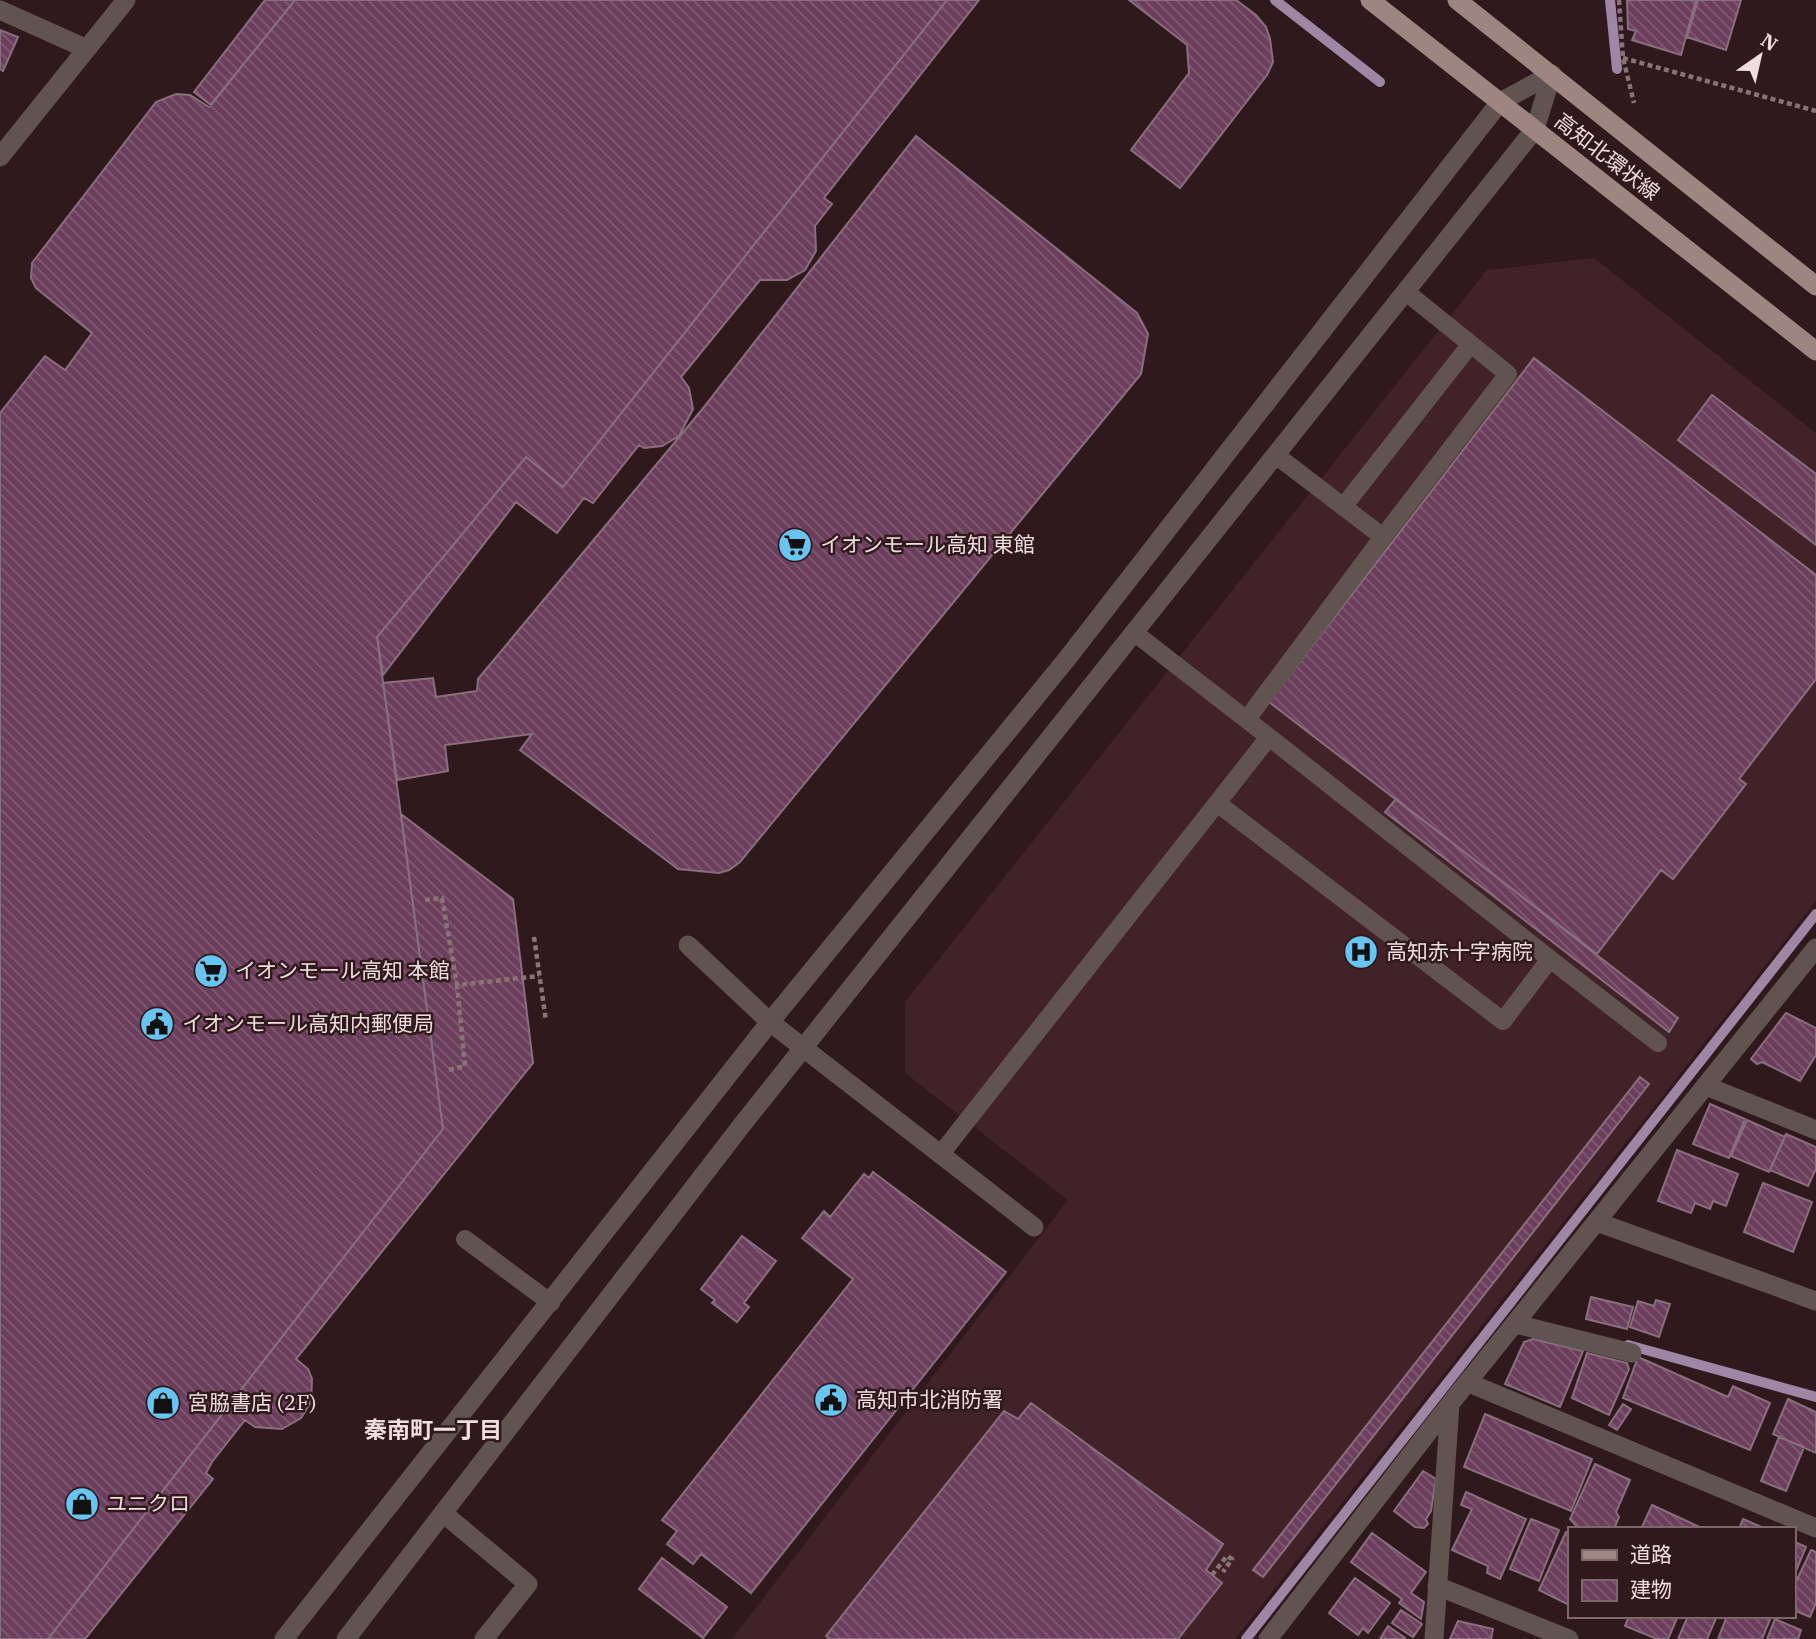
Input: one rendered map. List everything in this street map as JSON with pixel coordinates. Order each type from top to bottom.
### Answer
[{"type":"main road","name":"高知北環状線","points":[[1370,0],[1816,351]]},
{"type":"main road","name":"高知北環状線","points":[[1457,0],[1816,286]]},
{"type":"street","points":[[0,157],[126,0]]},
{"type":"street","points":[[0,10],[87,49]]},
{"type":"street","points":[[284,1639],[770,1022],[1066,660],[1500,102],[1552,75]]},
{"type":"street","points":[[346,1639],[803,1048],[1136,634],[1535,129],[1552,75]]},
{"type":"street","points":[[688,945],[770,1022],[1034,1227]]},
{"type":"street","points":[[1268,1639],[1450,1404],[1816,948]]},
{"type":"street","points":[[1706,1086],[1816,1130]]},
{"type":"street","points":[[1597,1222],[1816,1301]]},
{"type":"street","points":[[1516,1324],[1632,1353]]},
{"type":"street","points":[[1469,1383],[1816,1528]]},
{"type":"street","points":[[1434,1639],[1450,1404]]},
{"type":"street","points":[[443,1513],[528,1584],[484,1639]]},
{"type":"street","points":[[1437,1586],[1569,1639]]},
{"type":"lane","points":[[1247,719],[1508,374],[1406,292]]},
{"type":"lane","points":[[1343,507],[1471,345]]},
{"type":"lane","points":[[1276,456],[1383,537]]},
{"type":"lane","points":[[1136,634],[1658,1043]]},
{"type":"lane","points":[[940,1155],[1269,737]]},
{"type":"lane","points":[[1217,803],[1503,1021],[1550,959]]},
{"type":"lane","points":[[465,1238],[551,1303]]},
{"type":"path","points":[[1619,0],[1623,58],[1634,103]]},
{"type":"path","points":[[1623,58],[1816,111]]},
{"type":"path","points":[[425,900],[442,898],[457,985],[465,1066],[449,1070]]},
{"type":"path","points":[[534,937],[546,1021]]},
{"type":"path","points":[[457,985],[539,976]]},
{"type":"path","points":[[1212,1575],[1227,1556],[1232,1559],[1223,1572]]},
{"type":"shaded area","name":"高知赤十字病院","points":[[1594,258],[1816,433],[1816,901],[1235,1639],[732,1639],[1068,1200],[905,1073],[905,1002],[1487,270]]},
{"type":"building","points":[[265,0],[295,0],[211,105],[194,92]]},
{"type":"building","name":"イオンモール高知 本館","points":[[295,0],[947,0],[563,487],[526,457],[377,637],[443,1129],[48,1639],[0,1639],[0,413],[45,356],[65,370],[92,333],[36,288],[31,278],[32,263],[156,102],[176,94],[190,95],[209,107]]},
{"type":"building","points":[[947,0],[979,0],[824,198],[832,204],[815,226],[816,251],[805,270],[787,280],[760,280],[681,377],[689,388],[693,409],[679,436],[662,446],[644,448],[639,445],[593,503],[584,498],[557,533],[516,502],[383,675],[377,637],[526,457],[563,487]]},
{"type":"building","points":[[1129,0],[1236,0],[1256,15],[1266,27],[1270,39],[1273,62],[1267,75],[1180,188],[1131,150],[1189,73],[1187,45]]},
{"type":"building","points":[[1627,0],[1696,0],[1681,55],[1632,40],[1636,31],[1628,29]]},
{"type":"building","points":[[1698,0],[1741,0],[1726,50],[1687,37]]},
{"type":"building","points":[[0,30],[18,37],[3,71],[0,69]]},
{"type":"building","name":"イオンモール高知 東館","points":[[916,136],[1137,313],[1148,334],[1141,374],[740,862],[729,870],[719,873],[678,869],[520,750],[532,734],[445,745],[448,771],[397,780],[383,683],[433,678],[436,697],[477,691],[478,679],[700,412]]},
{"type":"building","points":[[1534,358],[1816,575],[1816,679],[1739,779],[1746,784],[1673,879],[1661,870],[1597,954],[1269,702]]},
{"type":"building","points":[[1712,395],[1816,474],[1816,545],[1678,440]]},
{"type":"building","points":[[1396,799],[1678,1018],[1669,1032],[1385,812]]},
{"type":"building","points":[[401,814],[513,899],[533,1063],[296,1359],[308,1369],[312,1379],[311,1402],[301,1418],[282,1429],[255,1427],[245,1420],[206,1473],[213,1479],[85,1639],[48,1639],[443,1129]]},
{"type":"building","points":[[1786,1013],[1816,1028],[1816,1055],[1800,1081],[1762,1062],[1757,1064],[1751,1059]]},
{"type":"building","points":[[1640,1077],[1649,1084],[1263,1577],[1253,1570]]},
{"type":"building","points":[[1710,1104],[1745,1119],[1729,1158],[1693,1144]]},
{"type":"building","points":[[1747,1120],[1785,1137],[1769,1172],[1731,1156]]},
{"type":"building","points":[[1786,1134],[1816,1147],[1816,1169],[1808,1186],[1770,1170]]},
{"type":"building","points":[[1677,1150],[1738,1174],[1726,1206],[1713,1201],[1710,1209],[1695,1203],[1691,1213],[1658,1201]]},
{"type":"building","name":"高知市北消防署","points":[[873,1172],[1006,1272],[751,1593],[701,1554],[693,1564],[667,1544],[677,1531],[662,1520],[853,1279],[802,1238],[824,1211],[830,1217],[864,1174],[869,1178]]},
{"type":"building","points":[[1763,1183],[1812,1202],[1793,1252],[1744,1232]]},
{"type":"building","points":[[742,1236],[776,1261],[744,1303],[749,1307],[737,1322],[712,1303],[715,1300],[701,1289]]},
{"type":"building","points":[[1591,1297],[1633,1307],[1627,1329],[1586,1319]]},
{"type":"building","points":[[1656,1300],[1670,1304],[1659,1337],[1630,1327],[1638,1301],[1654,1306]]},
{"type":"building","points":[[1533,1339],[1583,1351],[1560,1407],[1505,1384],[1524,1342]]},
{"type":"building","points":[[1587,1353],[1627,1363],[1629,1369],[1609,1415],[1572,1398]]},
{"type":"building","points":[[1638,1357],[1728,1397],[1733,1386],[1770,1403],[1750,1450],[1623,1398]]},
{"type":"building","points":[[1788,1399],[1816,1412],[1816,1453],[1773,1434]]},
{"type":"building","points":[[1031,1403],[1223,1544],[1206,1570],[1222,1583],[1178,1639],[829,1639],[826,1636],[1004,1411],[1018,1419]]},
{"type":"building","points":[[1623,1404],[1631,1409],[1617,1430],[1609,1425]]},
{"type":"building","points":[[1485,1414],[1592,1459],[1571,1511],[1464,1467]]},
{"type":"building","points":[[1779,1437],[1804,1447],[1786,1491],[1761,1481]]},
{"type":"building","points":[[1595,1464],[1630,1480],[1616,1512],[1619,1517],[1615,1527],[1577,1527],[1570,1519]]},
{"type":"building","points":[[1423,1471],[1436,1479],[1431,1511],[1426,1519],[1428,1524],[1424,1528],[1415,1527],[1394,1511]]},
{"type":"building","points":[[1466,1492],[1526,1519],[1500,1579],[1487,1573],[1488,1566],[1452,1550],[1472,1509],[1461,1505]]},
{"type":"building","points":[[1652,1505],[1700,1527],[1642,1527]]},
{"type":"building","points":[[1531,1519],[1559,1530],[1539,1581],[1510,1569]]},
{"type":"building","points":[[1743,1519],[1761,1527],[1740,1527]]},
{"type":"building","points":[[1566,1532],[1568,1604],[1539,1590]]},
{"type":"building","points":[[1372,1533],[1426,1572],[1411,1593],[1424,1602],[1421,1619],[1399,1603],[1402,1599],[1351,1562]]},
{"type":"building","points":[[1795,1542],[1806,1547],[1795,1573]]},
{"type":"building","points":[[1811,1550],[1816,1552],[1816,1603],[1810,1617],[1795,1613],[1795,1584]]},
{"type":"building","points":[[662,1558],[727,1607],[703,1638],[639,1589]]},
{"type":"building","points":[[1355,1578],[1390,1603],[1368,1633],[1363,1628],[1358,1635],[1329,1613]]},
{"type":"building","points":[[1401,1610],[1422,1624],[1413,1637],[1392,1623]]},
{"type":"building","points":[[1628,1618],[1677,1618],[1668,1639],[1657,1639],[1625,1626]]},
{"type":"building","points":[[1687,1618],[1716,1618],[1707,1639],[1678,1639]]},
{"type":"building","points":[[1726,1618],[1771,1618],[1762,1639],[1718,1639]]},
{"type":"building","points":[[1775,1619],[1801,1630],[1798,1639],[1767,1639]]},
{"type":"building","points":[[1458,1621],[1493,1629],[1491,1639],[1450,1639]]},
{"type":"building","points":[[1388,1626],[1405,1638],[1380,1639]]},
{"type":"waterway","points":[[1275,0],[1380,82]]},
{"type":"waterway","points":[[1610,0],[1617,69]]},
{"type":"waterway","points":[[1246,1639],[1816,914]]},
{"type":"waterway","points":[[1628,1345],[1816,1397]]},
{"type":"place","name":"イオンモール高知 東館","points":[[795,545]]},
{"type":"place","name":"高知赤十字病院","points":[[1361,952]]},
{"type":"place","name":"イオンモール高知 本館","points":[[211,971]]},
{"type":"place","name":"イオンモール高知内郵便局","points":[[157,1024]]},
{"type":"place","name":"高知市北消防署","points":[[831,1400]]},
{"type":"place","name":"宮脇書店 (2F)","points":[[163,1403]]},
{"type":"place","name":"ユニクロ","points":[[82,1504]]},
{"type":"district","name":"秦南町一丁目","points":[[433,1430]]}]
